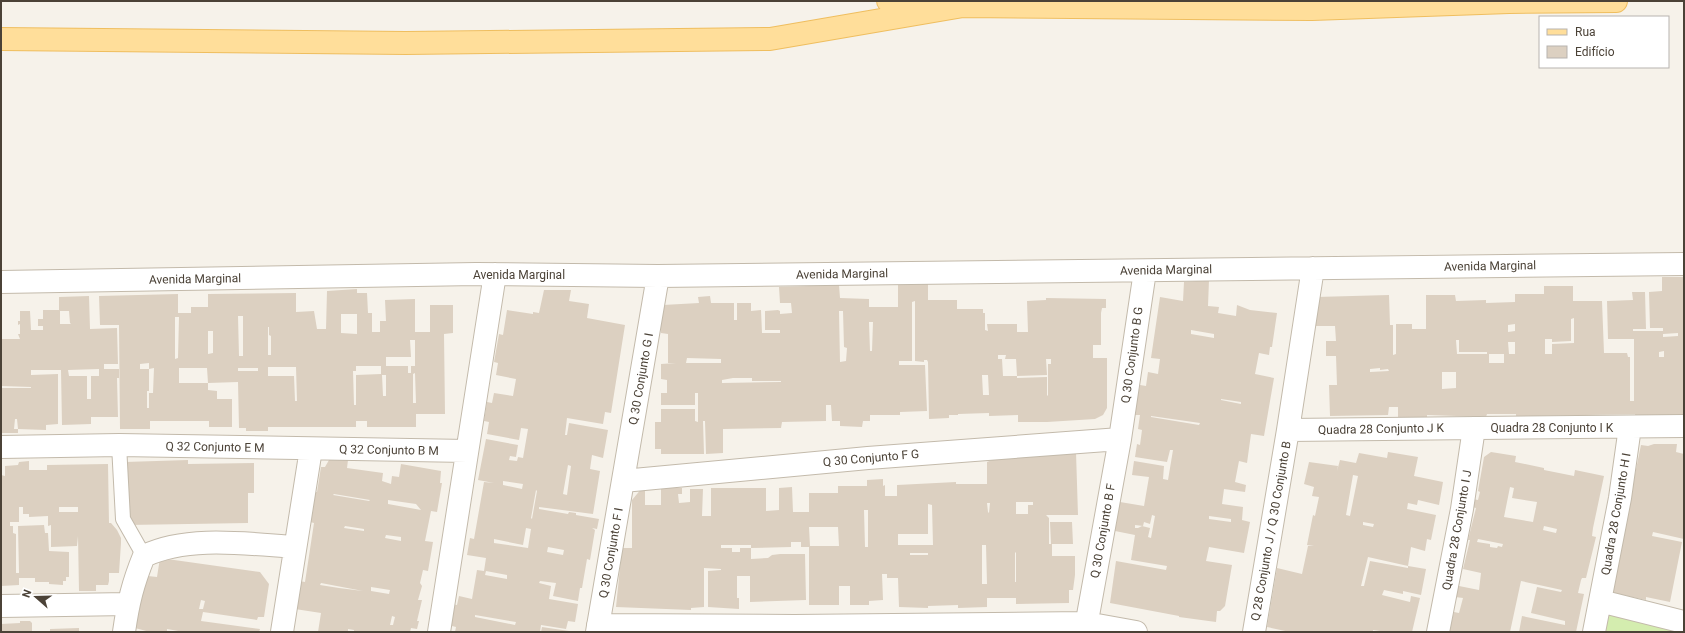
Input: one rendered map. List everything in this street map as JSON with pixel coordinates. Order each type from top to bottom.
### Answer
[{"type":"main road","points":[[888,1],[962,6],[1312,9],[1509,2],[1616,1]]},
{"type":"main road","points":[[1,39],[398,42],[770,39],[962,6]]},
{"type":"street","name":"Avenida Marginal","points":[[1,282],[495,274],[658,276],[1684,264]]},
{"type":"street","name":"Q 28 Conjunto J / Q 30 Conjunto B","points":[[1254,632],[1288,430],[1313,268]]},
{"type":"street","name":"Q 30 Conjunto B G","points":[[1120,439],[1145,271]]},
{"type":"street","points":[[439,632],[495,274]]},
{"type":"street","name":"Q 30 Conjunto G I","points":[[623,482],[658,276]]},
{"type":"street","name":"Quadra 28 Conjunto I K","points":[[1474,428],[1684,426]]},
{"type":"street","name":"Quadra 28 Conjunto H I","points":[[1594,632],[1620,498],[1630,427]]},
{"type":"street","name":"Quadra 28 Conjunto J K","points":[[1288,430],[1474,428]]},
{"type":"street","name":"Quadra 28 Conjunto I J","points":[[1438,632],[1462,508],[1474,428]]},
{"type":"street","name":"Q 30 Conjunto F G","points":[[623,482],[876,457],[1120,439]]},
{"type":"street","name":"Q 30 Conjunto B F","points":[[1086,628],[1120,439]]},
{"type":"street","name":"Q 32 Conjunto E M","points":[[1,447],[119,445],[311,449]]},
{"type":"street","points":[[282,632],[311,449]]},
{"type":"street","name":"Q 32 Conjunto B M","points":[[311,449],[467,451]]},
{"type":"street","name":"Q 30 Conjunto F I","points":[[598,629],[623,482]]},
{"type":"street","points":[[124,632],[128,604],[134,581],[144,556],[154,552],[203,542],[295,547]]},
{"type":"street","points":[[1600,601],[1684,622]]},
{"type":"street","points":[[1,606],[128,604]]},
{"type":"street","points":[[598,629],[1086,628],[1136,632]]},
{"type":"lane","points":[[119,445],[123,519],[144,556]]},
{"type":"green space","points":[[1603,602],[1684,632],[1597,632]]},
{"type":"building","points":[[1662,277],[1684,277],[1684,415],[1635,416],[1635,414],[1516,416],[1516,414],[1487,414],[1486,417],[1427,415],[1427,418],[1416,418],[1398,417],[1398,407],[1389,407],[1388,415],[1330,416],[1329,385],[1337,385],[1336,356],[1326,356],[1326,341],[1336,341],[1335,326],[1313,326],[1316,297],[1389,295],[1390,325],[1393,325],[1393,355],[1396,354],[1396,324],[1412,324],[1412,329],[1426,329],[1426,295],[1455,295],[1456,301],[1486,300],[1486,303],[1515,302],[1515,294],[1544,294],[1544,286],[1573,286],[1573,301],[1602,301],[1604,353],[1627,353],[1628,357],[1630,357],[1630,401],[1634,401],[1634,339],[1608,339],[1607,301],[1633,300],[1632,292],[1645,292],[1646,329],[1633,329],[1633,331],[1663,331],[1663,328],[1650,328],[1649,292],[1662,291]],"holes":[[[1574,318],[1574,343],[1552,344],[1552,354],[1545,354],[1545,339],[1552,339],[1552,342],[1571,341],[1571,319]],[[1515,324],[1515,331],[1508,332],[1508,325]],[[1678,333],[1678,336],[1663,337],[1663,334]],[[1456,340],[1459,340],[1459,352],[1487,352],[1487,354],[1457,354]],[[1508,342],[1515,342],[1515,354],[1509,354]],[[1664,351],[1664,357],[1659,357],[1659,352]],[[1489,354],[1504,354],[1504,363],[1489,363]],[[1380,368],[1380,370],[1388,369],[1389,371],[1370,372],[1370,369]],[[1442,372],[1456,372],[1456,388],[1442,389]]]},
{"type":"building","points":[[1209,280],[1208,306],[1219,307],[1218,313],[1236,316],[1237,305],[1250,310],[1277,313],[1272,347],[1270,347],[1269,355],[1259,353],[1255,374],[1274,378],[1264,436],[1251,434],[1247,463],[1239,461],[1235,482],[1246,485],[1245,492],[1224,489],[1222,504],[1243,507],[1242,520],[1250,522],[1244,553],[1209,547],[1206,561],[1232,565],[1225,606],[1220,611],[1217,611],[1216,622],[1179,617],[1110,603],[1116,561],[1166,570],[1167,566],[1131,560],[1135,535],[1115,531],[1120,502],[1144,506],[1149,477],[1132,475],[1134,461],[1164,466],[1163,479],[1168,480],[1173,450],[1170,450],[1167,462],[1135,457],[1137,444],[1140,445],[1142,430],[1138,429],[1140,415],[1134,415],[1140,385],[1146,386],[1148,372],[1158,374],[1160,359],[1151,358],[1160,297],[1183,301],[1184,282]],"holes":[[[1191,330],[1214,334],[1214,338],[1191,334]],[[1221,400],[1241,402],[1241,404]],[[1151,416],[1200,423],[1199,425]],[[1152,515],[1155,516],[1151,538],[1148,537],[1150,528],[1142,526],[1135,528],[1135,525],[1143,526],[1144,522],[1150,524]],[[1209,516],[1231,519],[1231,522],[1209,519]]]},
{"type":"building","points":[[928,284],[928,300],[957,300],[957,309],[983,309],[983,313],[985,313],[985,330],[988,331],[987,324],[1017,324],[1017,332],[1028,332],[1027,301],[1046,300],[1046,298],[1106,299],[1106,308],[1102,308],[1101,313],[1101,345],[1093,345],[1093,358],[1107,358],[1107,408],[1103,415],[1095,419],[1047,422],[1018,422],[1018,415],[989,416],[989,413],[958,414],[949,415],[949,418],[929,419],[928,362],[927,360],[924,360],[924,362],[915,361],[915,301],[912,302],[912,361],[899,361],[899,365],[925,365],[927,411],[900,412],[900,415],[870,415],[870,421],[863,421],[862,427],[840,426],[840,421],[832,421],[831,405],[826,405],[826,421],[782,422],[781,428],[723,429],[723,453],[706,454],[705,421],[703,421],[704,454],[661,454],[661,449],[655,449],[655,422],[661,422],[661,409],[695,409],[695,421],[698,422],[698,393],[695,393],[695,405],[661,405],[661,393],[667,393],[667,380],[661,379],[661,364],[676,363],[668,363],[668,334],[661,333],[660,309],[663,305],[699,303],[698,297],[710,296],[711,303],[734,303],[734,320],[737,320],[737,303],[751,303],[751,311],[761,310],[762,333],[780,333],[780,330],[765,330],[765,311],[778,310],[780,311],[780,314],[792,313],[791,303],[780,303],[779,287],[839,285],[840,298],[869,299],[869,307],[898,307],[898,285]],"holes":[[[839,311],[843,311],[844,347],[847,348],[846,361],[840,362]],[[869,322],[873,322],[872,351],[870,351]],[[998,355],[1006,355],[1005,359],[1016,359],[1017,376],[1003,376],[1002,359],[998,359]],[[687,358],[721,359],[721,363],[686,363]],[[1046,359],[1051,359],[1051,364],[1048,364],[1047,396],[1047,377],[1017,378],[1017,376],[1047,375]],[[982,375],[988,375],[989,395],[983,395]],[[733,378],[752,378],[752,381],[781,381],[722,383],[722,380]]]},
{"type":"building","points":[[357,289],[357,293],[367,293],[368,313],[372,313],[372,332],[380,332],[380,321],[386,321],[385,300],[415,299],[415,332],[430,332],[430,305],[453,305],[453,333],[444,334],[445,414],[416,414],[416,427],[367,427],[367,421],[356,421],[356,427],[268,427],[268,431],[246,431],[246,428],[239,428],[238,382],[208,383],[208,390],[217,391],[217,399],[232,399],[232,427],[209,427],[209,421],[150,421],[150,429],[120,429],[119,325],[100,325],[99,296],[178,294],[178,313],[191,313],[191,307],[208,307],[208,294],[296,293],[296,312],[314,311],[317,329],[326,329],[327,291]],"holes":[[[341,314],[357,314],[357,334],[341,333]],[[238,316],[243,316],[243,356],[239,356]],[[175,317],[179,317],[178,358],[175,359]],[[268,327],[269,335],[271,336],[271,355],[268,355]],[[208,331],[213,331],[213,353],[208,354]],[[410,340],[415,340],[415,366],[411,366],[411,373],[408,373],[408,366],[386,366],[386,357],[411,357]],[[149,363],[149,369],[140,369],[140,364]],[[356,366],[381,366],[381,374],[356,375],[356,405],[354,405],[353,371],[356,371]],[[268,367],[296,367],[297,401],[295,401],[294,376],[268,376]],[[154,368],[153,393],[149,393],[149,408],[147,408],[149,369]],[[179,368],[207,368],[208,383],[179,383]],[[238,368],[258,368],[258,371],[238,371]],[[415,373],[416,403],[413,403],[413,374]],[[382,375],[386,375],[386,396],[383,396]]]},
{"type":"building","points":[[544,290],[571,290],[569,301],[589,304],[587,318],[625,325],[611,413],[605,412],[603,424],[567,418],[565,435],[567,435],[569,423],[608,430],[603,458],[592,455],[590,469],[600,471],[593,514],[539,507],[539,509],[568,514],[569,512],[576,513],[576,515],[599,519],[597,529],[592,528],[595,530],[590,560],[587,559],[578,601],[553,596],[556,583],[540,581],[539,583],[551,586],[549,599],[578,604],[575,622],[568,621],[566,629],[541,625],[540,632],[455,632],[456,627],[448,625],[452,604],[457,605],[459,596],[472,599],[477,570],[484,571],[486,558],[467,555],[470,538],[474,539],[484,482],[494,483],[478,480],[486,439],[518,445],[516,457],[510,456],[509,460],[517,461],[518,457],[523,458],[528,429],[521,428],[519,440],[487,434],[489,422],[484,421],[487,402],[492,403],[494,393],[513,396],[516,379],[496,375],[498,363],[494,362],[499,334],[503,335],[507,310],[533,314],[533,312],[539,313]],"holes":[[[568,465],[571,466],[567,495],[563,494]],[[503,481],[523,484],[522,489],[503,485]],[[536,490],[537,491],[532,519],[531,518]],[[526,528],[531,529],[528,548],[494,543],[494,539],[523,545]],[[548,547],[564,550],[563,555],[547,552]],[[486,571],[507,575],[507,579],[485,575]],[[475,615],[516,622],[515,625],[475,617]]]},
{"type":"building","points":[[89,296],[90,329],[117,328],[118,364],[104,364],[104,369],[119,369],[119,378],[117,378],[118,417],[91,417],[91,424],[62,425],[61,370],[31,370],[31,375],[58,374],[58,424],[46,425],[46,430],[18,429],[18,433],[1,433],[2,388],[31,387],[2,386],[1,339],[20,339],[18,334],[20,334],[20,324],[18,325],[18,321],[20,321],[20,311],[30,311],[31,330],[43,330],[43,326],[38,326],[38,319],[43,319],[43,310],[59,310],[59,297]],"holes":[[[60,311],[69,311],[71,324],[60,324]],[[99,369],[99,376],[91,376],[91,399],[87,399],[87,376],[69,376],[68,370]],[[15,419],[17,419],[18,429],[14,429]]]},
{"type":"building","points":[[1654,444],[1677,444],[1676,452],[1684,454],[1684,539],[1653,532],[1652,536],[1682,542],[1670,602],[1646,597],[1646,600],[1613,593],[1615,582],[1613,581],[1641,445],[1648,446]]},
{"type":"building","points":[[1076,452],[1078,515],[1046,515],[1049,518],[1049,544],[1051,544],[1050,522],[1072,522],[1073,544],[1052,544],[1052,556],[1075,556],[1075,575],[1073,590],[1069,590],[1069,603],[1016,604],[1016,598],[987,598],[987,607],[958,608],[958,605],[928,606],[928,608],[899,607],[898,578],[887,578],[887,574],[882,574],[883,600],[869,601],[869,605],[850,605],[850,586],[839,586],[839,605],[809,605],[809,547],[801,547],[801,542],[791,542],[791,547],[751,548],[751,559],[768,558],[772,555],[780,554],[805,554],[806,600],[750,602],[750,576],[737,576],[737,598],[739,598],[739,609],[708,607],[708,571],[721,569],[704,568],[704,607],[691,608],[691,610],[616,607],[622,548],[632,548],[632,500],[642,488],[645,489],[645,505],[661,505],[661,488],[682,488],[682,494],[678,494],[679,503],[690,502],[690,489],[703,489],[702,516],[711,516],[711,488],[766,488],[766,511],[779,510],[779,488],[792,487],[793,512],[809,512],[809,493],[838,493],[838,486],[867,486],[867,480],[883,479],[883,486],[885,485],[885,496],[897,496],[897,485],[956,482],[956,484],[987,484],[987,462],[1006,454]],"holes":[[[1016,502],[1033,502],[1033,505],[1028,505],[1028,514],[1016,514]],[[987,503],[990,503],[989,513],[988,512]],[[928,504],[932,505],[933,545],[898,545],[898,534],[928,534]],[[864,510],[868,510],[868,547],[865,547]],[[809,527],[838,527],[839,546],[810,546]],[[721,545],[751,545],[751,548],[740,548],[740,552],[732,552],[732,548],[721,548]],[[982,545],[986,545],[987,584],[982,584]],[[1015,552],[1016,553],[1015,582]],[[910,553],[928,553],[928,555],[910,555]]]},
{"type":"building","points":[[1388,452],[1418,457],[1414,476],[1443,482],[1439,505],[1418,500],[1417,505],[1408,503],[1407,509],[1436,515],[1431,540],[1427,539],[1425,551],[1411,547],[1408,566],[1426,569],[1421,595],[1403,591],[1403,594],[1384,590],[1382,595],[1410,602],[1411,596],[1420,598],[1412,632],[1387,632],[1373,630],[1373,632],[1290,632],[1267,627],[1277,568],[1302,574],[1308,546],[1314,546],[1307,545],[1313,515],[1315,516],[1319,497],[1312,496],[1314,487],[1304,484],[1309,462],[1338,466],[1337,471],[1340,460],[1356,463],[1359,453],[1387,458]],"holes":[[[1353,475],[1358,476],[1350,516],[1346,515]],[[1363,522],[1374,524],[1373,527],[1363,525]],[[1368,557],[1408,566],[1408,568],[1370,561],[1364,586],[1361,586]]]},
{"type":"building","points":[[1491,452],[1516,456],[1515,462],[1544,468],[1544,470],[1574,476],[1575,470],[1604,476],[1593,528],[1592,536],[1596,537],[1586,578],[1582,578],[1578,593],[1584,594],[1576,632],[1519,632],[1522,616],[1565,625],[1565,621],[1531,613],[1537,587],[1561,592],[1562,590],[1521,581],[1510,632],[1449,632],[1454,612],[1459,613],[1463,598],[1455,597],[1457,588],[1459,586],[1479,590],[1481,573],[1463,569],[1476,508],[1472,507],[1473,499],[1478,500],[1480,492],[1478,491],[1484,457]],"holes":[[[1510,487],[1514,488],[1512,498],[1537,502],[1533,522],[1504,517]],[[1544,526],[1557,529],[1556,533],[1543,530]],[[1478,539],[1503,544],[1502,547],[1498,546],[1497,548],[1490,547],[1490,544],[1477,542]]]},
{"type":"building","points":[[188,460],[188,464],[254,463],[254,493],[248,493],[248,523],[128,525],[125,462]]},
{"type":"building","points":[[329,460],[348,460],[347,468],[383,473],[382,481],[391,484],[392,476],[399,477],[401,464],[441,471],[440,483],[442,483],[437,512],[431,511],[425,541],[433,542],[428,571],[423,570],[420,583],[422,586],[418,600],[422,600],[417,621],[419,621],[417,629],[411,628],[410,632],[354,632],[354,630],[348,629],[348,632],[318,632],[321,613],[295,609],[299,581],[305,582],[314,523],[310,522],[315,492],[317,492],[321,467],[325,467]],"holes":[[[334,494],[370,500],[369,501],[333,495]],[[388,500],[416,504],[421,510],[388,504]],[[345,526],[364,529],[364,531],[344,528]],[[386,535],[401,537],[401,541],[385,538]],[[321,583],[363,591],[320,585]],[[371,587],[390,590],[389,594],[371,591]],[[392,616],[395,617],[393,625],[390,625]]]},
{"type":"building","points":[[29,461],[29,470],[47,470],[47,465],[108,464],[109,523],[111,523],[117,530],[121,538],[121,543],[119,573],[109,573],[108,585],[96,585],[96,591],[79,591],[78,536],[77,546],[51,547],[51,525],[48,526],[48,516],[29,517],[29,514],[23,514],[23,507],[19,507],[19,522],[10,522],[10,526],[13,526],[13,533],[16,534],[16,573],[19,573],[18,526],[44,525],[45,533],[48,533],[49,551],[69,552],[69,577],[66,577],[66,581],[63,581],[63,585],[49,584],[49,582],[35,582],[35,578],[19,578],[19,585],[1,586],[1,475],[5,476],[5,466],[18,465],[19,462]],"holes":[[[59,507],[78,507],[78,512],[59,512]]]},
{"type":"building","points":[[160,558],[260,572],[269,584],[264,617],[258,617],[257,620],[203,612],[201,621],[260,629],[259,632],[184,632],[167,629],[167,632],[150,632],[135,628],[147,570],[148,576],[157,577]],"holes":[[[201,600],[205,601],[203,609],[199,609]]]},
{"type":"building","points":[[20,621],[30,621],[32,623],[32,632],[1,632],[1,624],[20,623]]},
{"type":"building","points":[[542,627],[569,631],[569,632],[541,632]]},
{"type":"building","points":[[79,628],[79,632],[50,632],[50,629]]}]
